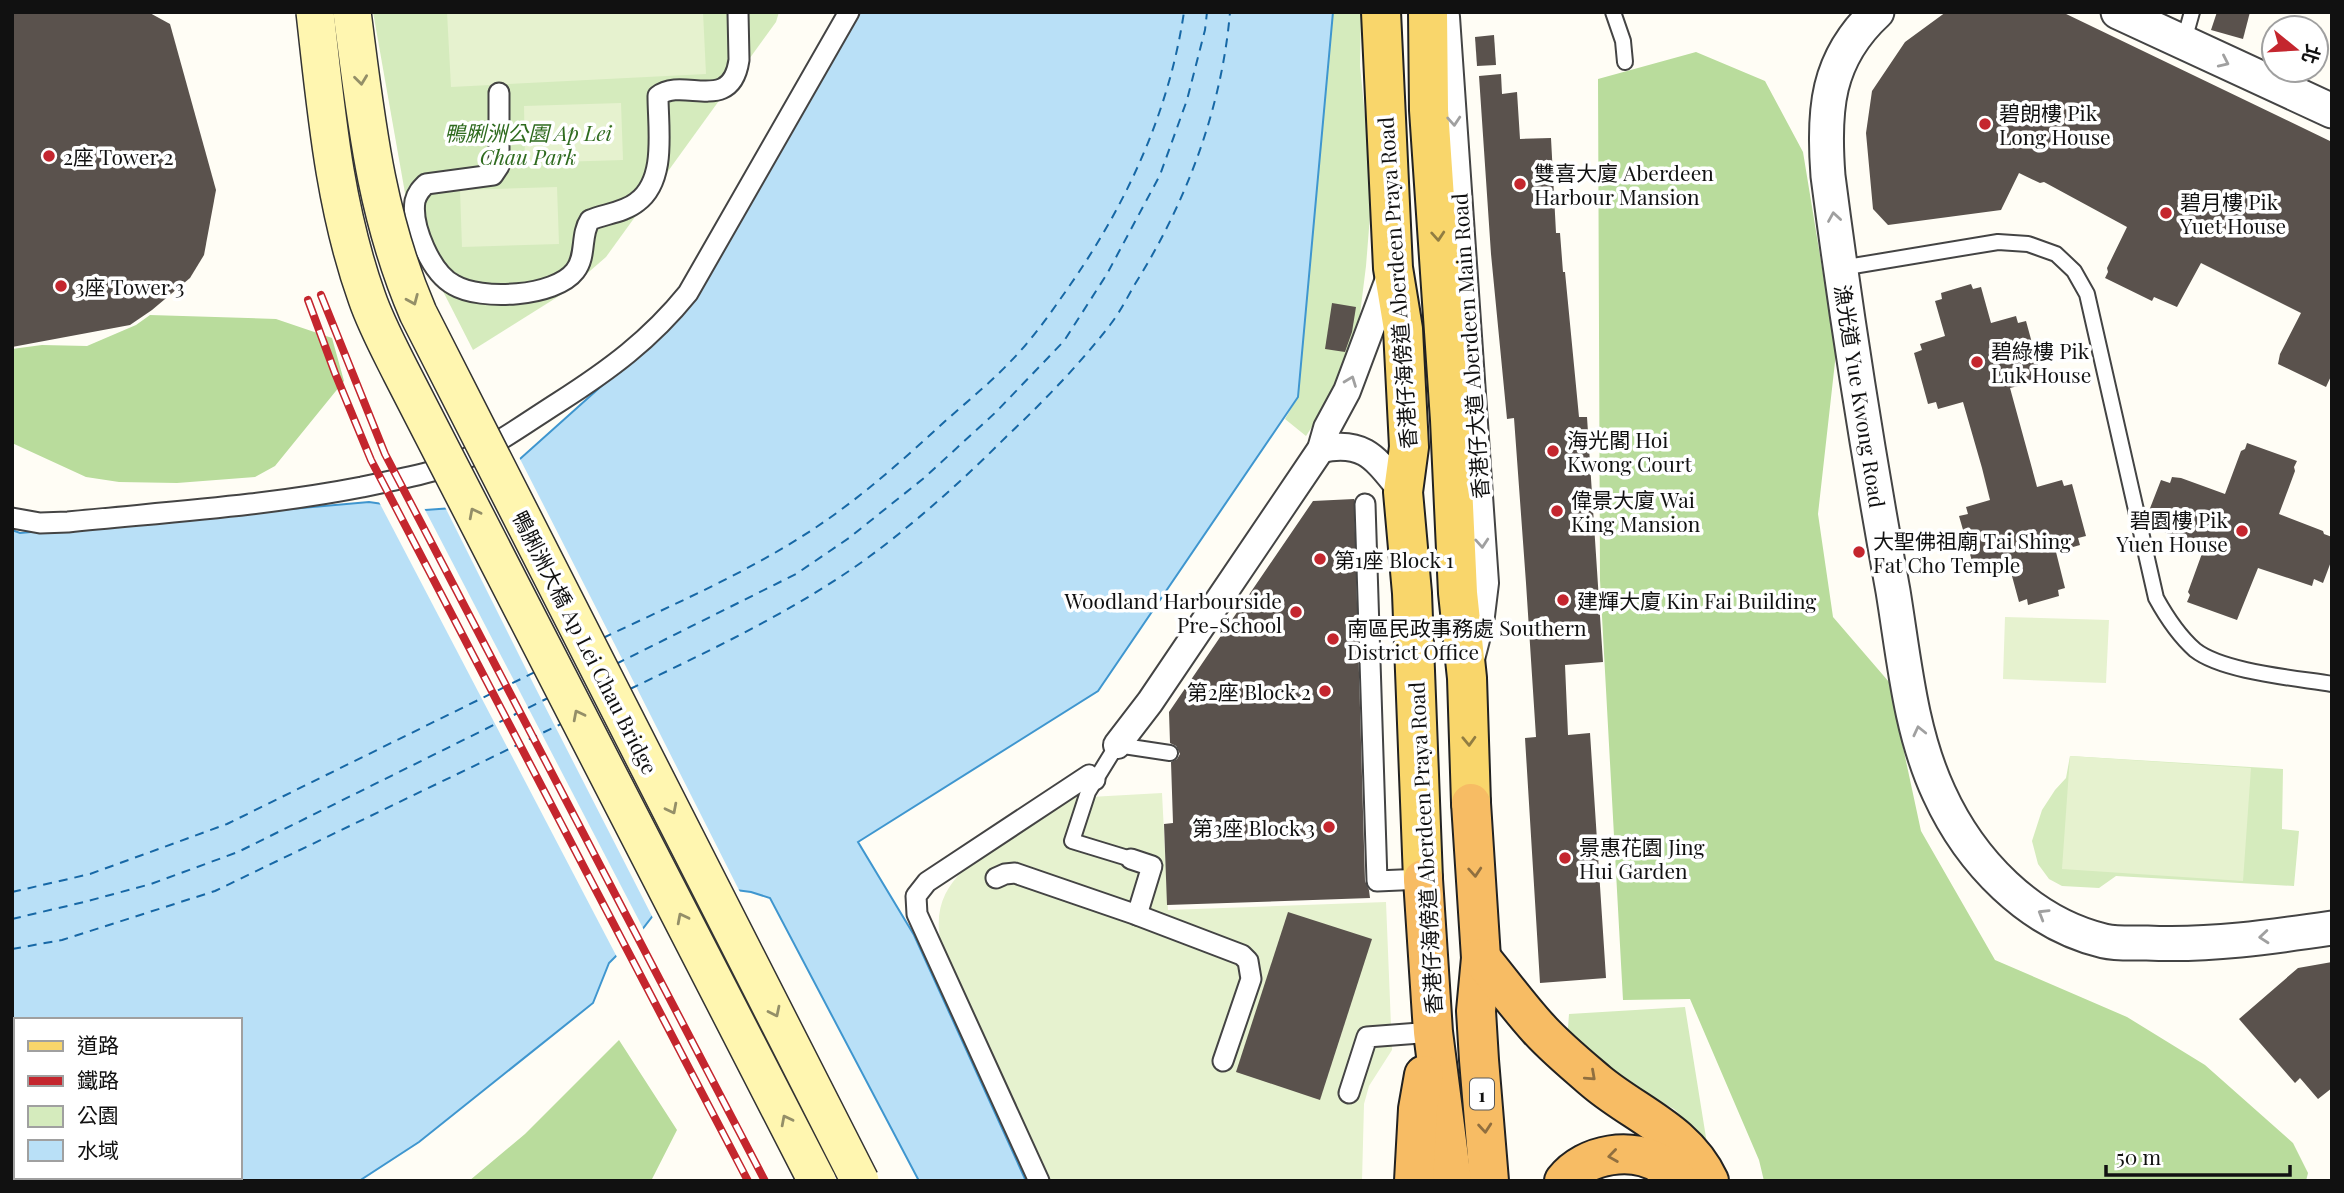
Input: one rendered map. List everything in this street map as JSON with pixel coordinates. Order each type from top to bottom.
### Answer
[{"type":"highway","name":"香港仔海傍道 Aberdeen Praya Road","points":[[1471,803],[1481,958],[1476,1011],[1489,1181]]},
{"type":"highway","name":"香港仔海傍道 Aberdeen Praya Road","points":[[1423,879],[1433,1032],[1452,1181]]},
{"type":"highway","points":[[1481,958],[1540,1031],[1598,1083],[1671,1132],[1677,1165]]},
{"type":"highway","points":[[1414,1181],[1418,1109],[1433,1032]]},
{"type":"highway","points":[[1564,1181],[1582,1166],[1601,1157],[1629,1153],[1704,1170],[1709,1181]]},
{"type":"main road","name":"鴨脷洲大橋 Ap Lei Chau Bridge","points":[[315,12],[331,157],[346,226],[368,299],[419,362],[718,940],[860,1181]]},
{"type":"main road","name":"鴨脷洲大橋 Ap Lei Chau Bridge","points":[[352,12],[372,165],[405,284],[419,362]]},
{"type":"main road","name":"香港仔海傍道 Aberdeen Praya Road","points":[[1381,12],[1393,268],[1403,329],[1409,447],[1403,492],[1412,593],[1423,879]]},
{"type":"main road","name":"香港仔海傍道 Aberdeen Praya Road","points":[[1428,12],[1429,110],[1450,420],[1458,593],[1466,678],[1471,803]]},
{"type":"main road","name":"鴨脷洲大橋 Ap Lei Chau Bridge","points":[[718,940],[817,1181]]},
{"type":"street","points":[[499,93],[499,166],[493,175],[426,184],[418,191],[414,215],[422,243],[436,268],[453,285],[485,294],[506,295],[537,290],[568,278],[580,263],[586,226],[590,220],[637,203],[650,190],[658,160],[657,96],[671,91],[715,92],[727,85],[738,68],[738,12]]},
{"type":"street","points":[[12,518],[40,523],[68,522],[306,498],[441,469],[479,452],[580,388],[641,344],[668,318],[688,293],[849,12]]},
{"type":"street","name":"香港仔大道 Aberdeen Main Road","points":[[1445,12],[1485,583],[1480,624],[1466,678]]},
{"type":"street","name":"漁光道 Yue Kwong Road","points":[[1877,12],[1843,54],[1834,75],[1826,128],[1828,176],[1871,466],[1916,717],[1931,776],[1948,812],[1969,846],[1996,877],[2027,904],[2061,924],[2106,942],[2184,945],[2332,928]]},
{"type":"street","points":[[2118,12],[2187,28],[2332,111]]},
{"type":"street","points":[[1117,744],[1150,702],[1321,449],[1327,428],[1347,391],[1393,268]]},
{"type":"street","points":[[1321,449],[1339,445],[1367,453],[1378,460],[1403,492]]},
{"type":"street","points":[[1365,504],[1377,881],[1423,879]]},
{"type":"street","points":[[1040,1181],[917,914],[915,904],[920,888],[928,882],[1092,778]]},
{"type":"street","points":[[1131,859],[1152,866],[1137,915]]},
{"type":"street","points":[[996,878],[1016,873],[1242,955],[1248,961],[1251,979],[1223,1061]]},
{"type":"street","points":[[1349,1093],[1367,1037],[1433,1032]]},
{"type":"lane","points":[[1613,12],[1623,41],[1625,62]]},
{"type":"lane","points":[[1841,268],[1998,243],[2028,244],[2056,254],[2074,271],[2087,294],[2155,598],[2174,629],[2197,652],[2234,667],[2332,684]]},
{"type":"lane","points":[[1131,859],[1072,841],[1092,778],[1117,744],[1170,753]]},
{"type":"green space","name":"鴨脷洲公園 Ap Lei Chau Park","points":[[373,12],[779,12],[776,22],[606,257],[567,291],[473,350],[425,256],[408,210]]},
{"type":"green space","points":[[447,12],[703,12],[706,74],[451,87]]},
{"type":"green space","points":[[1333,12],[1361,12],[1360,66],[1368,146],[1370,216],[1357,338],[1341,382],[1306,436],[1285,419],[1298,397]]},
{"type":"green space","points":[[1696,52],[1765,81],[1803,152],[1836,353],[1818,514],[1833,617],[1889,682],[1921,831],[1995,960],[2127,1017],[2205,1065],[2293,1143],[2308,1173],[2306,1181],[1764,1181],[1759,1160],[1690,999],[1623,1000],[1600,580],[1598,79]]},
{"type":"green space","points":[[621,103],[623,160],[525,163],[524,106]]},
{"type":"green space","points":[[557,187],[559,244],[462,247],[460,190]]},
{"type":"green space","points":[[150,315],[276,319],[332,338],[344,381],[275,466],[255,477],[177,483],[119,482],[86,477],[12,443],[12,349],[42,345],[87,346],[136,325]]},
{"type":"green space","points":[[2005,617],[2109,620],[2106,683],[2003,679]]},
{"type":"green space","points":[[2070,756],[2283,769],[2282,829],[2299,831],[2294,886],[2116,876],[2099,888],[2062,886],[2049,879],[2038,864],[2032,841],[2042,810],[2066,778]]},
{"type":"green space","points":[[2070,756],[2251,768],[2243,881],[2062,869]]},
{"type":"green space","points":[[1083,789],[1090,797],[1162,793],[1168,910],[1386,902],[1392,1050],[1369,1086],[1364,1104],[1362,1181],[1050,1181],[941,944],[939,923],[941,905],[957,876],[999,843]]},
{"type":"green space","points":[[1685,1007],[1713,1181],[1698,1133],[1674,1109],[1567,1041],[1569,1014]]},
{"type":"green space","points":[[619,1040],[677,1130],[651,1181],[469,1181],[525,1134]]},
{"type":"water","points":[[857,12],[1333,12],[1298,397],[1098,691],[858,842],[914,935],[1026,1181],[919,1181],[770,898],[751,892],[713,887],[690,892],[658,909],[641,931],[609,963],[593,1003],[419,1142],[359,1181],[12,1181],[12,530],[20,533],[369,502],[425,510],[453,508],[511,467],[684,312]]},
{"type":"pier","points":[[518,455],[741,894],[713,890],[691,895],[660,912],[654,920],[534,685],[444,505],[451,505]]},
{"type":"pier","points":[[378,500],[423,506],[645,932],[618,959]]},
{"type":"building","points":[[12,12],[148,12],[170,24],[216,190],[204,255],[190,278],[152,310],[130,325],[12,347]]},
{"type":"building","points":[[1946,12],[2062,12],[2332,142],[2332,374],[2326,387],[2278,364],[2280,354],[2301,313],[2201,263],[2177,307],[2154,297],[2152,301],[2105,278],[2107,268],[2127,227],[2044,182],[2040,183],[2019,173],[2001,210],[1888,225],[1873,209],[1866,133],[1872,91],[1905,42]]},
{"type":"building","points":[[2217,12],[2250,12],[2243,39],[2211,30]]},
{"type":"building","points":[[1494,35],[1496,65],[1477,66],[1475,37]]},
{"type":"building","points":[[1501,74],[1502,94],[1517,92],[1520,139],[1551,138],[1556,233],[1560,233],[1565,272],[1579,417],[1587,417],[1603,662],[1565,665],[1568,735],[1590,733],[1606,978],[1540,983],[1525,738],[1536,737],[1526,583],[1514,418],[1507,419],[1491,254],[1479,76]]},
{"type":"building","points":[[1971,284],[1973,289],[1981,287],[1991,323],[2016,316],[2018,323],[2026,321],[2040,372],[2032,375],[2034,382],[2010,388],[2037,487],[2062,480],[2064,486],[2072,484],[2086,536],[2078,538],[2080,545],[2056,552],[2065,588],[2058,590],[2059,596],[2028,605],[2027,599],[2019,602],[2009,565],[1984,572],[1982,565],[1974,568],[1959,516],[1968,514],[1966,507],[1990,500],[1982,468],[1963,402],[1938,409],[1936,402],[1928,404],[1914,353],[1922,350],[1920,344],[1945,336],[1935,301],[1942,299],[1941,293]]},
{"type":"building","points":[[1332,303],[1356,307],[1345,352],[1325,349]]},
{"type":"building","name":"碧園樓 Pik Yuen House","points":[[2247,443],[2297,461],[2279,514],[2332,537],[2332,559],[2323,583],[2314,579],[2312,586],[2258,568],[2237,620],[2187,602],[2204,548],[2162,531],[2154,526],[2156,519],[2147,516],[2161,480],[2170,483],[2172,477],[2181,478],[2225,494],[2241,451]]},
{"type":"building","points":[[1354,499],[1365,881],[1370,898],[1167,905],[1164,824],[1173,823],[1171,762],[1180,754],[1176,746],[1170,743],[1169,712],[1313,501]]},
{"type":"building","points":[[1288,912],[1372,939],[1320,1100],[1236,1072]]},
{"type":"building","points":[[2332,962],[2332,1088],[2318,1099],[2300,1078],[2295,1083],[2239,1019],[2298,968]]},
{"type":"ferry route","points":[[603,638],[738,573],[815,528],[896,465],[1017,355],[1068,288],[1126,191],[1142,157],[1168,86],[1184,12]]},
{"type":"ferry route","points":[[616,664],[796,574],[849,538],[924,478],[996,412],[1064,341],[1107,274],[1160,175],[1187,100],[1207,12]]},
{"type":"ferry route","points":[[630,689],[778,615],[862,562],[954,487],[1073,369],[1120,310],[1153,253],[1185,188],[1199,154],[1219,84],[1230,12]]},
{"type":"ferry route","points":[[12,892],[90,874],[227,824],[535,672]]},
{"type":"ferry route","points":[[12,919],[151,884],[238,852],[548,698]]},
{"type":"ferry route","points":[[12,949],[62,940],[215,891],[563,723]]},
{"type":"railway","points":[[321,295],[385,454],[765,1181]]},
{"type":"railway","points":[[308,300],[371,460],[748,1181]]},
{"type":"place","name":"碧朗樓 Pik Long House","points":[[1985,124]]},
{"type":"place","name":"2座 Tower 2","points":[[49,156]]},
{"type":"place","name":"雙喜大廈 Aberdeen Harbour Mansion","points":[[1520,184]]},
{"type":"place","name":"碧月樓 Pik Yuet House","points":[[2166,213]]},
{"type":"place","name":"3座 Tower 3","points":[[61,286]]},
{"type":"place","name":"碧綠樓 Pik Luk House","points":[[1977,362]]},
{"type":"place","name":"海光閣 Hoi Kwong Court","points":[[1553,451]]},
{"type":"place","name":"偉景大廈 Wai King Mansion","points":[[1557,511]]},
{"type":"place","name":"碧園樓 Pik Yuen House","points":[[2242,531]]},
{"type":"place","name":"大聖佛祖廟 Tai Shing Fat Cho Temple","points":[[1859,552]]},
{"type":"place","name":"第1座 Block 1","points":[[1320,559]]},
{"type":"place","name":"建輝大廈 Kin Fai Building","points":[[1563,600]]},
{"type":"place","name":"Woodland Harbourside Pre-School","points":[[1296,612]]},
{"type":"place","name":"南區民政事務處 Southern District Office","points":[[1333,639]]},
{"type":"place","name":"第2座 Block 2","points":[[1325,691]]},
{"type":"place","name":"第3座 Block 3","points":[[1329,827]]},
{"type":"place","name":"景惠花園 Jing Hui Garden","points":[[1565,858]]}]
